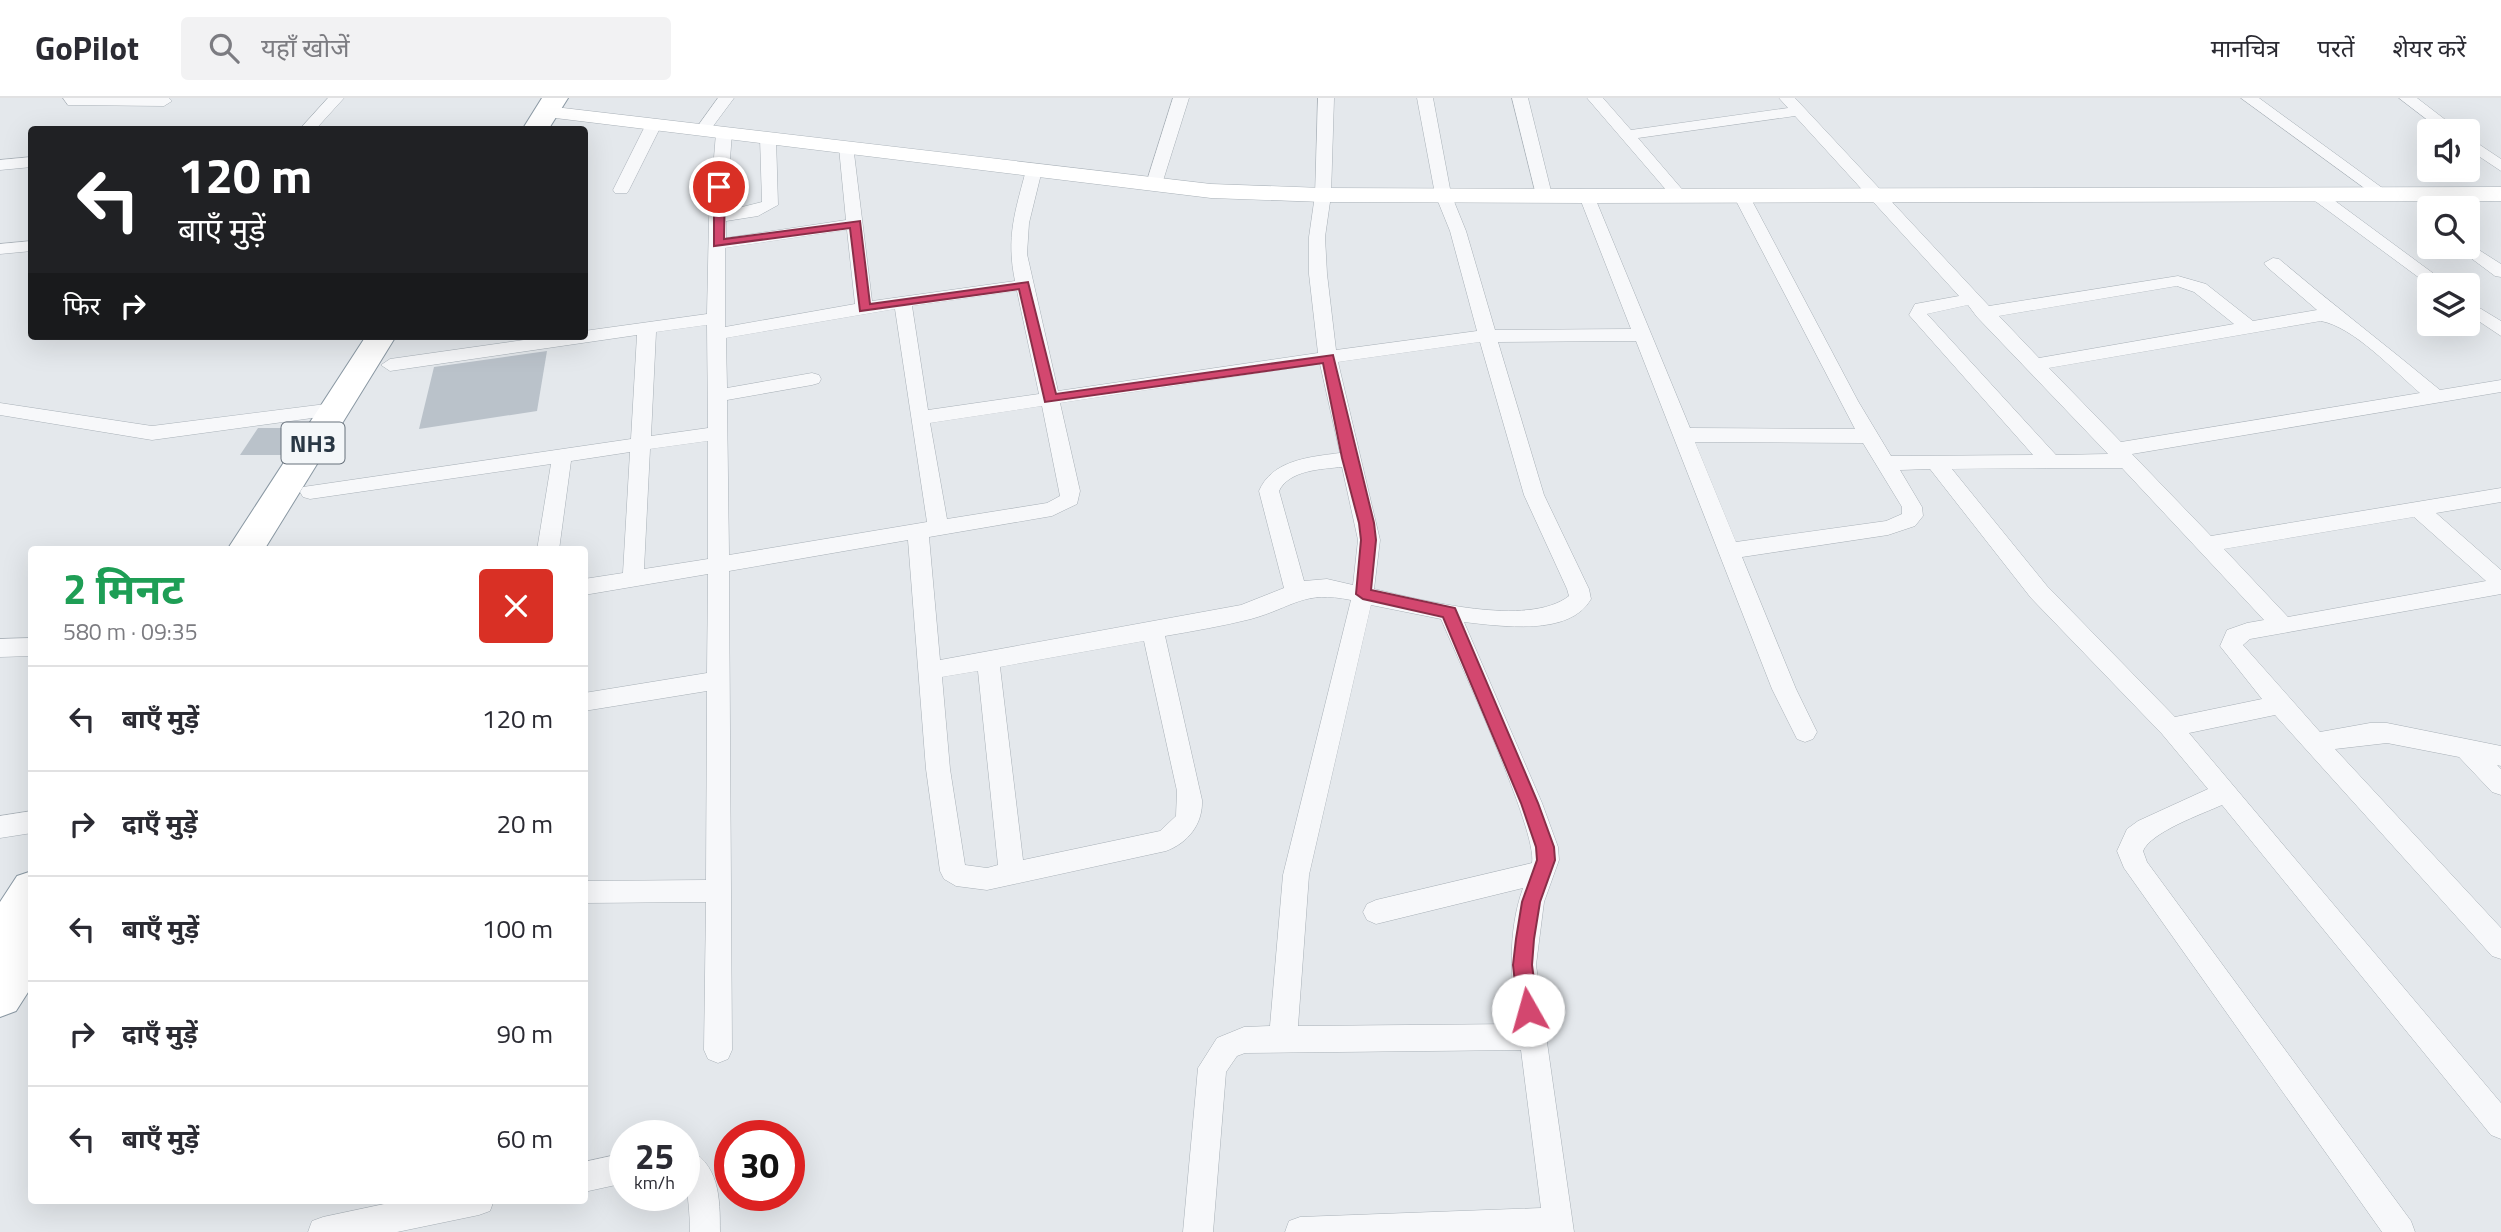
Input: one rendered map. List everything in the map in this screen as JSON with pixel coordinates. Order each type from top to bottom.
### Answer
[{"type":"highway","points":[[520,126],[543,109]]},
{"type":"highway","name":"NH3","points":[[248,546],[334,409],[385,350],[401,340]]},
{"type":"highway","name":"NH3","points":[[276,546],[310,492],[385,350]]},
{"type":"highway","points":[[0,940],[28,896]]},
{"type":"highway","points":[[0,996],[28,950]]},
{"type":"street","points":[[71,98],[73,102],[83,103],[137,99],[164,101]]},
{"type":"street","points":[[310,126],[336,98]]},
{"type":"street","points":[[718,1050],[719,218],[714,132],[726,98]]},
{"type":"street","points":[[1154,184],[1181,98]]},
{"type":"street","points":[[1283,1040],[1296,875],[1363,594],[1369,540],[1328,358],[1317,253],[1323,195],[1326,98]]},
{"type":"street","points":[[931,670],[1153,631],[1254,610],[1296,590],[1327,587],[1449,612],[1516,618],[1554,617],[1576,607],[1580,599],[1578,589],[1534,495],[1485,336],[1458,231],[1443,194],[1425,98]]},
{"type":"street","points":[[1520,98],[1544,195]]},
{"type":"street","points":[[1595,98],[1679,195]]},
{"type":"street","points":[[2249,98],[2384,195]]},
{"type":"street","points":[[2407,98],[2436,119]]},
{"type":"street","points":[[1628,135],[1793,105],[1872,195],[2283,626]]},
{"type":"street","points":[[543,109],[1211,191],[1323,195],[1587,196],[2501,194]]},
{"type":"street","points":[[621,190],[654,124]]},
{"type":"street","points":[[719,218],[752,212],[769,205],[768,138]]},
{"type":"street","points":[[847,148],[864,308]]},
{"type":"street","points":[[2480,151],[2501,166]]},
{"type":"street","points":[[0,180],[5,165],[28,162]]},
{"type":"street","points":[[588,586],[719,567],[1052,509],[1070,499],[1024,285],[1018,242],[1034,170]]},
{"type":"street","points":[[1729,551],[1888,527],[1908,521],[1913,516],[1912,508],[1811,333],[1741,195]]},
{"type":"street","points":[[2317,195],[2424,273]]},
{"type":"street","points":[[1587,196],[1784,689],[1805,732]]},
{"type":"street","points":[[718,244],[855,224]]},
{"type":"street","points":[[0,248],[28,246]]},
{"type":"street","points":[[2480,257],[2501,272]]},
{"type":"street","points":[[2273,263],[2337,318],[2367,337],[2392,362],[2437,397]]},
{"type":"street","points":[[2052,463],[1918,315],[1921,308],[1977,306],[2178,281],[2200,288],[2250,329]]},
{"type":"street","points":[[588,333],[717,326],[1024,285]]},
{"type":"street","points":[[903,303],[919,418],[928,530],[931,670],[938,769],[953,871],[965,878],[1012,874],[1166,840],[1184,828],[1192,810],[1153,631]]},
{"type":"street","points":[[2480,315],[2501,330]]},
{"type":"street","points":[[2034,365],[2250,329],[2306,316],[2337,318]]},
{"type":"street","points":[[633,580],[646,328]]},
{"type":"street","points":[[919,418],[1485,336],[1643,335]]},
{"type":"street","points":[[385,350],[504,340]]},
{"type":"street","points":[[717,396],[812,379]]},
{"type":"street","points":[[1884,463],[2052,463],[2121,456],[2501,386]]},
{"type":"street","points":[[0,409],[152,433],[334,409]]},
{"type":"street","points":[[310,492],[718,433]]},
{"type":"street","points":[[1682,435],[1869,436]]},
{"type":"street","points":[[549,546],[562,456]]},
{"type":"street","points":[[1296,590],[1287,565],[1269,491],[1270,485],[1275,477],[1285,471],[1349,458]]},
{"type":"street","points":[[1936,463],[2039,592],[2170,727],[2501,1125]]},
{"type":"street","points":[[2207,544],[2501,495]]},
{"type":"street","points":[[2417,509],[2501,584]]},
{"type":"street","points":[[2501,584],[2247,631],[2235,636],[2231,646],[2280,705],[2501,947]]},
{"type":"street","points":[[1300,1232],[1559,1227],[1523,965],[1531,902],[1546,860],[1545,847],[1530,803],[1449,612]]},
{"type":"street","points":[[0,648],[28,647]]},
{"type":"street","points":[[988,660],[1012,874]]},
{"type":"street","points":[[588,701],[720,680]]},
{"type":"street","points":[[2170,727],[2280,705]]},
{"type":"street","points":[[2315,743],[2379,732],[2501,756]]},
{"type":"street","points":[[2466,749],[2501,785]]},
{"type":"street","points":[[2225,792],[2147,829],[2136,837],[2130,851],[2137,868],[2400,1232]]},
{"type":"street","points":[[0,827],[28,823]]},
{"type":"street","points":[[1376,912],[1542,873]]},
{"type":"street","points":[[588,892],[720,891]]},
{"type":"street","points":[[1198,1232],[1212,1068],[1227,1046],[1244,1040],[1532,1037]]},
{"type":"street","points":[[588,1176],[609,1172]]},
{"type":"street","points":[[700,1176],[704,1185],[705,1232]]},
{"type":"street","points":[[323,1232],[460,1204]]},
{"type":"building","points":[[547,351],[537,411],[419,429],[434,367]]},
{"type":"building","points":[[258,428],[300,428],[282,455],[240,455]]},
{"type":"route","points":[[719,187],[718,244],[855,224],[864,308],[1024,285],[1050,399],[1328,358],[1369,540],[1363,594],[1449,612],[1530,803],[1545,847],[1546,860],[1531,902],[1525,939],[1523,965],[1528,1010]]}]
